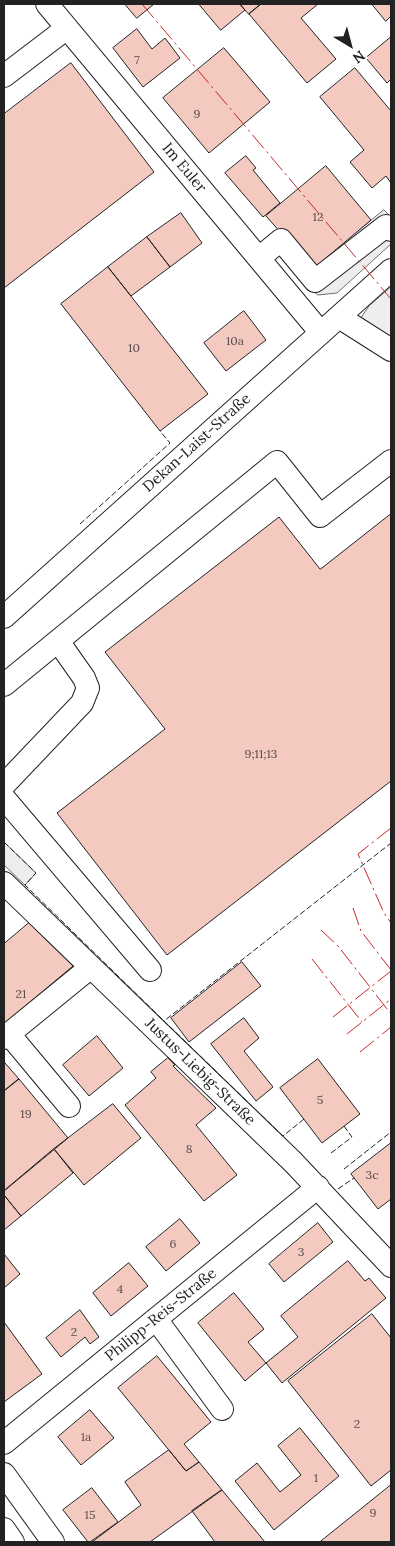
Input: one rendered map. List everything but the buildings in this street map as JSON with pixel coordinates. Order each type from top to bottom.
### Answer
[{"type":"street","name":"Im Euler","points":[[47,4],[321,332]]},
{"type":"street","points":[[4,76],[67,28]]},
{"type":"street","points":[[259,258],[281,240],[315,281],[386,226],[391,230]]},
{"type":"street","name":"Dekan-Laist-Straße","points":[[4,617],[391,270]]},
{"type":"street","points":[[339,316],[391,350]]},
{"type":"street","points":[[4,685],[277,462],[320,516],[391,462]]},
{"type":"street","points":[[4,785],[82,703],[88,688],[84,678],[58,641]]},
{"type":"street","points":[[4,798],[150,970]]},
{"type":"street","name":"Justus-Liebig-Straße","points":[[4,883],[318,1187],[384,1244],[391,1266]]},
{"type":"street","points":[[70,1106],[6,1036],[91,967]]},
{"type":"street","name":"Philipp-Reis-Straße","points":[[4,1443],[318,1187]]},
{"type":"street","points":[[156,1319],[222,1409]]},
{"type":"street","points":[[4,1474],[50,1541]]},
{"type":"street","points":[[4,1530],[13,1542]]},
{"type":"shaded area","points":[[384,210],[391,217],[391,244],[337,293],[318,295],[308,288],[300,279]]},
{"type":"shaded area","points":[[391,287],[391,346],[360,319],[369,306]]},
{"type":"shaded area","points":[[4,842],[36,873],[25,885],[4,865]]},
{"type":"fence","points":[[80,524],[170,443],[160,431]]},
{"type":"fence","points":[[4,842],[36,873],[25,885],[164,1021]]},
{"type":"fence","points":[[304,1119],[283,1136],[164,1021],[391,843]]},
{"type":"fence","points":[[331,1153],[352,1137],[344,1126]]},
{"type":"fence","points":[[344,1169],[391,1132]]},
{"type":"fence","points":[[338,1189],[354,1178]]},
{"type":"power","points":[[142,4],[391,299]]},
{"type":"power","points":[[391,828],[358,854],[384,913],[391,923]]},
{"type":"power","points":[[353,908],[361,931],[391,970]]},
{"type":"power","points":[[321,930],[338,946],[391,1014]]},
{"type":"power","points":[[312,959],[362,1022]]},
{"type":"power","points":[[333,1017],[391,971]]},
{"type":"power","points":[[347,1034],[391,999]]},
{"type":"power","points":[[360,1052],[391,1027]]}]
